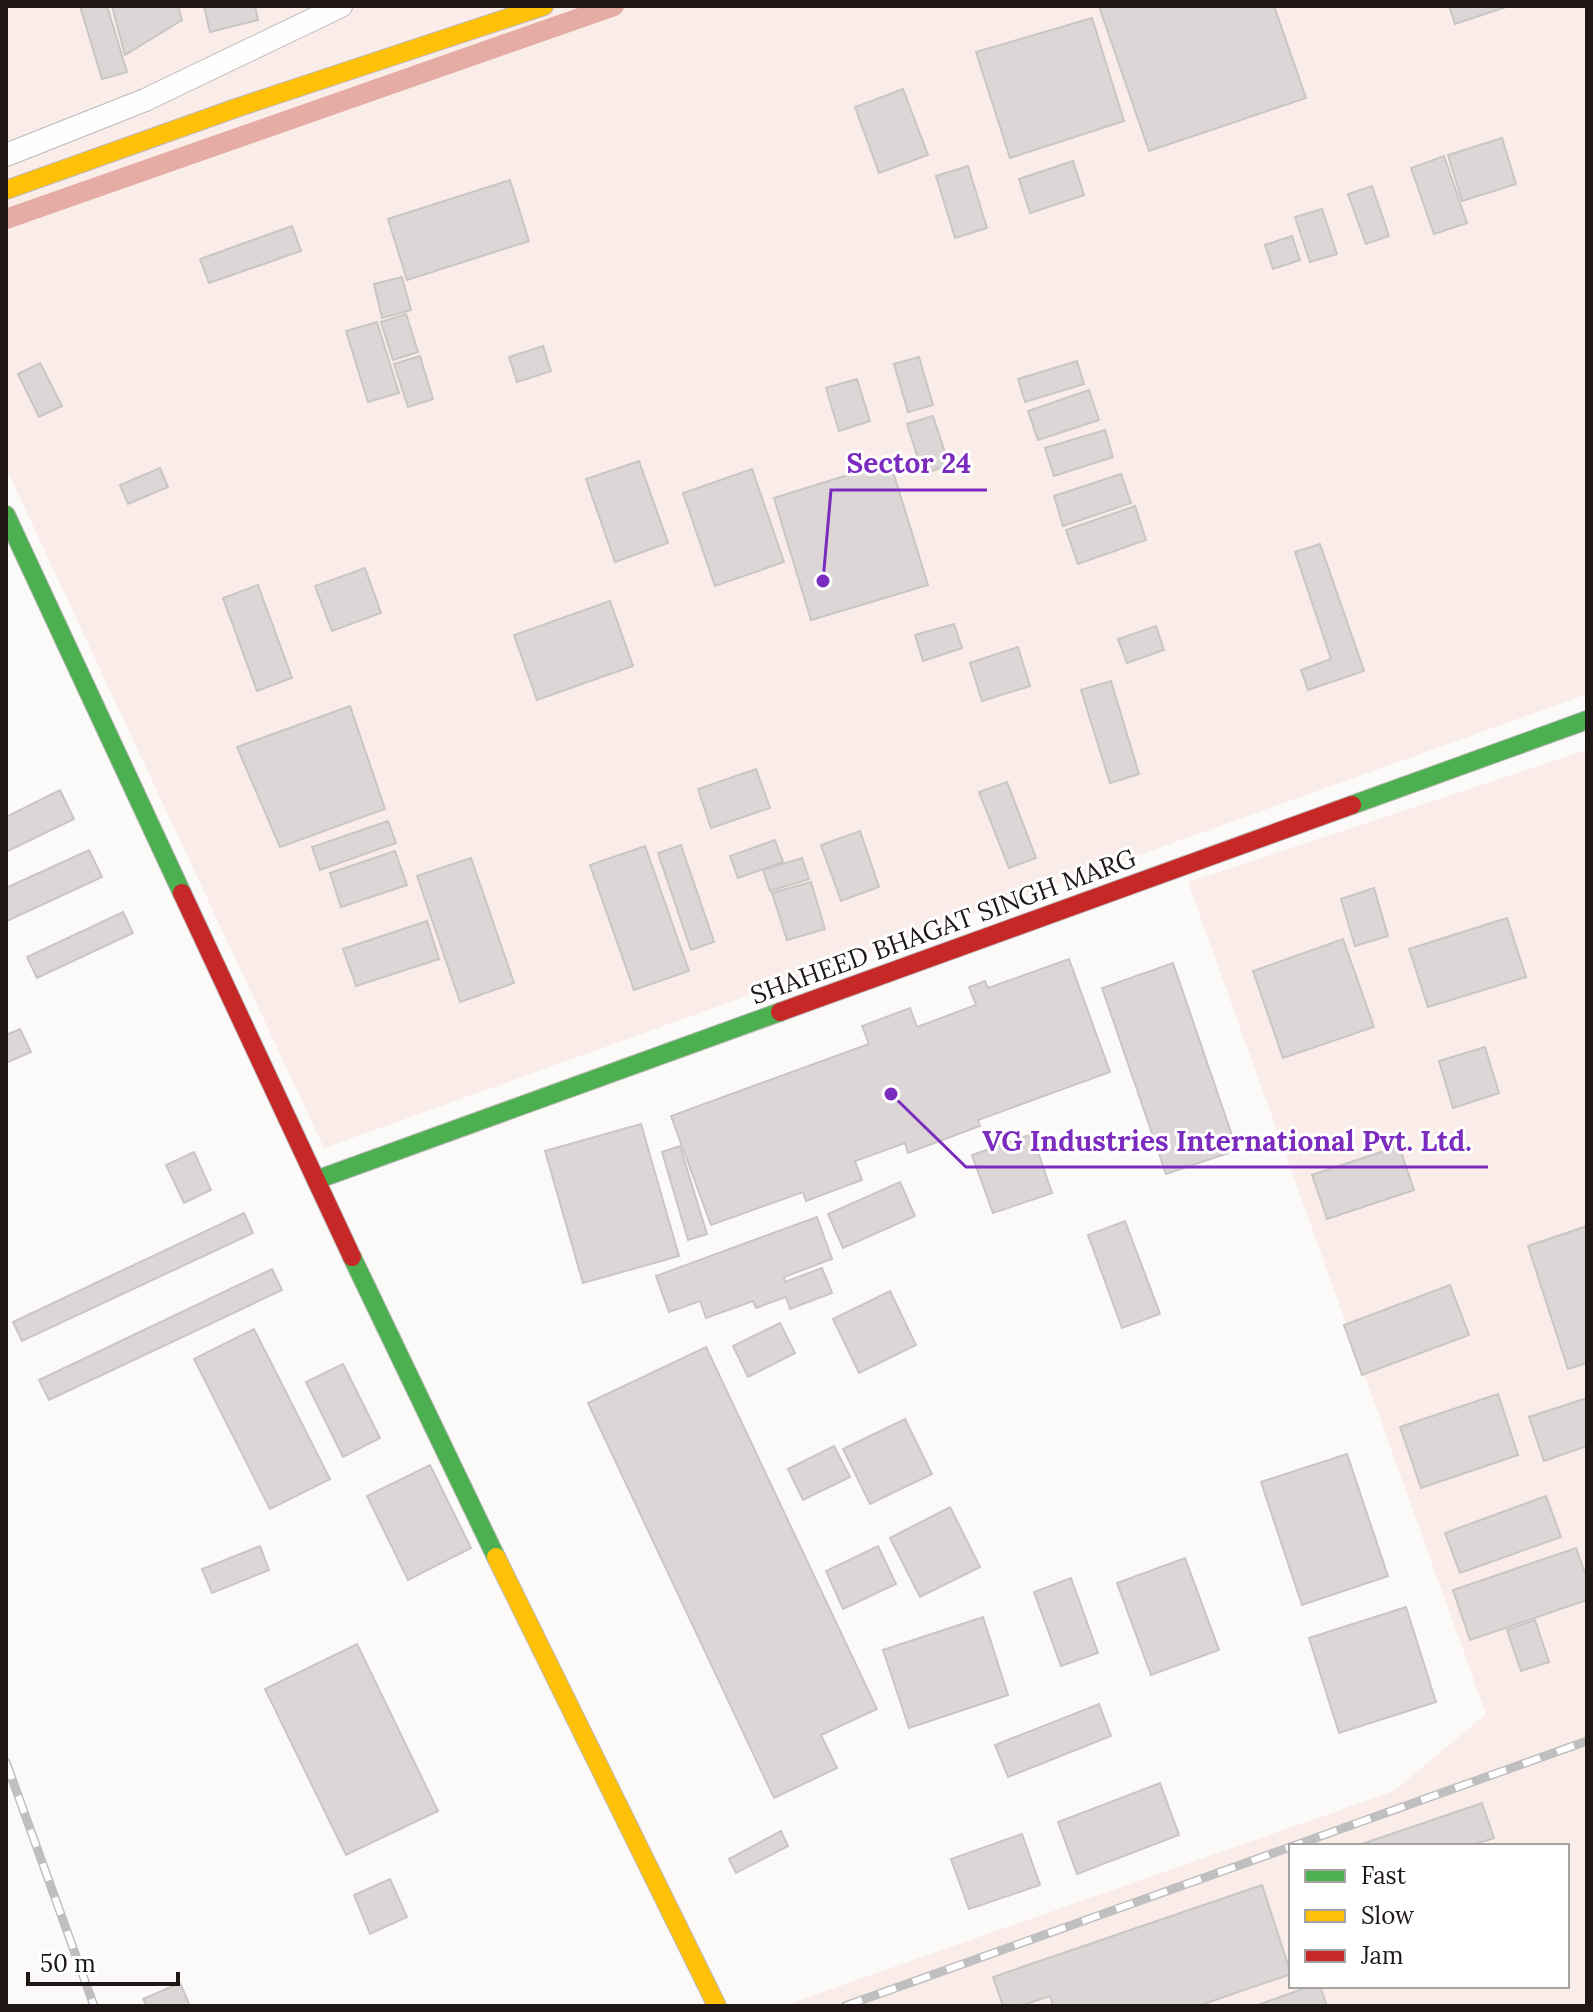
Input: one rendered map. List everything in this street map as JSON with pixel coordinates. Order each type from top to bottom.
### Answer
[{"type":"street","points":[[6,155],[145,100],[341,6]]},
{"type":"street","points":[[6,190],[239,107],[539,7]]},
{"type":"street","points":[[6,515],[316,1180],[576,1723],[717,2006]]},
{"type":"street","name":"SHAHEED BHAGAT SINGH MARG","points":[[316,1180],[1587,720]]},
{"type":"shaded area","points":[[6,6],[1587,6],[1587,694],[324,1148],[6,468]]},
{"type":"shaded area","points":[[1587,750],[1587,2006],[783,2006],[1394,1791],[1486,1714],[1188,882]]},
{"type":"building","points":[[80,6],[107,6],[127,72],[102,79]]},
{"type":"building","points":[[112,6],[178,6],[182,20],[125,55]]},
{"type":"building","points":[[204,6],[255,6],[258,20],[210,32]]},
{"type":"building","points":[[1099,6],[1274,6],[1306,98],[1149,151]]},
{"type":"building","points":[[1449,6],[1509,6],[1455,24]]},
{"type":"building","points":[[1092,18],[1124,121],[1010,158],[976,52]]},
{"type":"building","points":[[903,89],[928,155],[879,173],[855,107]]},
{"type":"building","points":[[1502,138],[1516,184],[1462,201],[1448,155]]},
{"type":"building","points":[[1444,156],[1467,223],[1434,234],[1411,168]]},
{"type":"building","points":[[1073,161],[1084,195],[1030,213],[1019,179]]},
{"type":"building","points":[[968,166],[987,228],[955,238],[936,176]]},
{"type":"building","points":[[510,180],[529,241],[407,280],[388,219]]},
{"type":"building","points":[[1372,186],[1389,236],[1366,244],[1348,194]]},
{"type":"building","points":[[1322,209],[1337,254],[1310,262],[1295,217]]},
{"type":"building","points":[[292,226],[301,251],[209,283],[200,259]]},
{"type":"building","points":[[1292,236],[1300,260],[1273,269],[1265,245]]},
{"type":"building","points":[[402,277],[411,310],[382,318],[374,284]]},
{"type":"building","points":[[406,314],[418,352],[393,360],[381,322]]},
{"type":"building","points":[[377,322],[399,393],[368,402],[346,331]]},
{"type":"building","points":[[543,346],[551,371],[517,382],[509,357]]},
{"type":"building","points":[[420,356],[433,399],[408,407],[394,364]]},
{"type":"building","points":[[919,357],[933,405],[908,412],[894,364]]},
{"type":"building","points":[[1077,361],[1084,384],[1025,402],[1018,379]]},
{"type":"building","points":[[40,363],[62,406],[39,417],[18,374]]},
{"type":"building","points":[[857,379],[870,421],[839,431],[826,388]]},
{"type":"building","points":[[1089,390],[1099,420],[1038,440],[1028,411]]},
{"type":"building","points":[[933,416],[949,465],[923,474],[907,424]]},
{"type":"building","points":[[1105,430],[1113,457],[1054,476],[1045,448]]},
{"type":"building","points":[[639,461],[668,543],[615,562],[586,479]]},
{"type":"building","points":[[890,462],[928,585],[811,620],[774,498]]},
{"type":"building","points":[[160,468],[168,487],[128,504],[120,485]]},
{"type":"building","points":[[752,469],[784,562],[715,586],[683,493]]},
{"type":"building","points":[[1121,474],[1131,503],[1063,526],[1054,496]]},
{"type":"building","points":[[1135,506],[1146,540],[1078,564],[1066,530]]},
{"type":"building","points":[[1320,544],[1364,671],[1308,690],[1301,670],[1331,659],[1295,552]]},
{"type":"building","points":[[365,568],[381,613],[332,631],[315,586]]},
{"type":"building","points":[[258,585],[292,678],[257,691],[223,598]]},
{"type":"building","points":[[610,601],[633,666],[537,700],[514,635]]},
{"type":"building","points":[[954,624],[962,648],[923,661],[915,635]]},
{"type":"building","points":[[1156,626],[1164,650],[1127,663],[1118,639]]},
{"type":"building","points":[[1018,647],[1030,686],[982,701],[970,663]]},
{"type":"building","points":[[1111,681],[1139,774],[1110,783],[1081,690]]},
{"type":"building","points":[[350,706],[385,809],[280,847],[237,747]]},
{"type":"building","points":[[756,769],[770,808],[711,828],[698,789]]},
{"type":"building","points":[[1007,782],[1036,858],[1009,868],[979,792]]},
{"type":"building","points":[[60,790],[74,819],[6,852],[6,817]]},
{"type":"building","points":[[388,821],[396,843],[320,870],[312,847]]},
{"type":"building","points":[[860,831],[879,887],[841,901],[821,845]]},
{"type":"building","points":[[775,840],[783,862],[738,878],[730,856]]},
{"type":"building","points":[[681,845],[714,942],[691,950],[658,853]]},
{"type":"building","points":[[645,846],[689,971],[634,990],[590,865]]},
{"type":"building","points":[[89,850],[102,877],[7,921],[6,888]]},
{"type":"building","points":[[395,851],[407,885],[341,907],[330,873]]},
{"type":"building","points":[[471,858],[514,983],[460,1002],[417,876]]},
{"type":"building","points":[[802,858],[809,879],[770,891],[763,870]]},
{"type":"building","points":[[811,882],[825,929],[787,940],[772,893]]},
{"type":"building","points":[[1374,888],[1388,936],[1355,946],[1341,899]]},
{"type":"building","points":[[123,912],[133,933],[37,978],[27,957]]},
{"type":"building","points":[[1507,918],[1526,977],[1428,1007],[1409,949]]},
{"type":"building","points":[[427,921],[439,959],[356,986],[343,949]]},
{"type":"building","points":[[1343,939],[1374,1027],[1283,1058],[1253,971]]},
{"type":"building","points":[[1069,959],[1110,1072],[978,1120],[980,1126],[908,1153],[905,1143],[855,1161],[862,1180],[806,1201],[803,1192],[711,1225],[671,1116],[869,1044],[862,1026],[910,1008],[917,1027],[976,1005],[969,987],[985,981],[988,988]]},
{"type":"building","points":[[1173,963],[1237,1150],[1166,1174],[1102,988]]},
{"type":"building","points":[[20,1029],[31,1052],[6,1063],[6,1035]]},
{"type":"building","points":[[1485,1047],[1499,1093],[1453,1108],[1439,1061]]},
{"type":"building","points":[[641,1124],[679,1256],[583,1283],[545,1151]]},
{"type":"building","points":[[1032,1134],[1052,1193],[993,1213],[972,1155]]},
{"type":"building","points":[[680,1146],[707,1234],[688,1240],[662,1152]]},
{"type":"building","points":[[1399,1146],[1414,1190],[1327,1219],[1312,1175]]},
{"type":"building","points":[[194,1152],[211,1190],[184,1203],[166,1165]]},
{"type":"building","points":[[900,1182],[915,1216],[843,1248],[828,1214]]},
{"type":"building","points":[[244,1213],[253,1233],[22,1341],[13,1322]]},
{"type":"building","points":[[817,1217],[832,1259],[784,1277],[785,1282],[822,1268],[832,1293],[790,1309],[786,1297],[756,1308],[753,1301],[706,1318],[700,1301],[669,1312],[656,1276]]},
{"type":"building","points":[[1125,1221],[1160,1314],[1122,1328],[1088,1235]]},
{"type":"building","points":[[1587,1226],[1587,1363],[1568,1369],[1528,1246]]},
{"type":"building","points":[[272,1269],[282,1290],[49,1400],[39,1380]]},
{"type":"building","points":[[1450,1285],[1469,1335],[1362,1375],[1344,1325]]},
{"type":"building","points":[[890,1291],[916,1345],[859,1373],[833,1319]]},
{"type":"building","points":[[780,1323],[795,1353],[748,1377],[733,1346]]},
{"type":"building","points":[[254,1329],[330,1479],[270,1509],[194,1359]]},
{"type":"building","points":[[706,1347],[877,1709],[821,1735],[837,1768],[774,1798],[588,1403]]},
{"type":"building","points":[[343,1364],[380,1438],[343,1457],[306,1382]]},
{"type":"building","points":[[1498,1394],[1518,1455],[1421,1488],[1400,1427]]},
{"type":"building","points":[[1587,1398],[1587,1446],[1544,1461],[1529,1417]]},
{"type":"building","points":[[905,1419],[932,1474],[870,1504],[843,1449]]},
{"type":"building","points":[[834,1446],[850,1477],[803,1500],[788,1469]]},
{"type":"building","points":[[1347,1454],[1388,1576],[1302,1605],[1261,1482]]},
{"type":"building","points":[[430,1465],[471,1548],[408,1580],[367,1496]]},
{"type":"building","points":[[1546,1496],[1561,1537],[1460,1573],[1445,1533]]},
{"type":"building","points":[[950,1507],[980,1567],[920,1597],[890,1538]]},
{"type":"building","points":[[260,1546],[269,1570],[212,1593],[202,1569]]},
{"type":"building","points":[[878,1546],[896,1584],[843,1609],[826,1571]]},
{"type":"building","points":[[1576,1548],[1587,1579],[1587,1600],[1470,1640],[1453,1590]]},
{"type":"building","points":[[1185,1558],[1219,1650],[1151,1675],[1117,1583]]},
{"type":"building","points":[[1071,1578],[1098,1653],[1061,1666],[1034,1592]]},
{"type":"building","points":[[1406,1607],[1436,1702],[1339,1733],[1309,1638]]},
{"type":"building","points":[[983,1617],[1008,1695],[909,1728],[883,1650]]},
{"type":"building","points":[[1535,1620],[1549,1662],[1521,1671],[1507,1630]]},
{"type":"building","points":[[357,1644],[438,1811],[346,1855],[265,1689]]},
{"type":"building","points":[[1099,1704],[1111,1736],[1008,1777],[995,1745]]},
{"type":"building","points":[[1160,1783],[1179,1835],[1077,1874],[1058,1822]]},
{"type":"building","points":[[1482,1803],[1494,1838],[1475,1844],[1362,1844]]},
{"type":"building","points":[[781,1831],[788,1846],[736,1873],[729,1859]]},
{"type":"building","points":[[1022,1834],[1040,1885],[969,1909],[951,1859]]},
{"type":"building","points":[[390,1879],[407,1917],[370,1934],[354,1895]]},
{"type":"building","points":[[1262,1885],[1289,1968],[1289,1975],[1198,2006],[1053,2006],[1050,1996],[1020,2006],[1003,2006],[993,1977]]},
{"type":"building","points":[[180,1983],[190,2006],[147,2006],[143,1999]]},
{"type":"building","points":[[1305,1988],[1321,1988],[1327,2006],[1255,2006]]},
{"type":"waterway","points":[[6,219],[614,6]]},
{"type":"railway","points":[[1299,1844],[1587,1741]]},
{"type":"railway","points":[[6,1762],[94,2006]]},
{"type":"railway","points":[[845,2006],[1289,1847]]},
{"type":"traffic: fast","points":[[6,515],[182,893]]},
{"type":"traffic: fast","points":[[1352,805],[1587,720]]},
{"type":"traffic: fast","points":[[316,1180],[780,1012]]},
{"type":"traffic: fast","points":[[352,1257],[496,1557]]},
{"type":"traffic: slow","points":[[6,190],[239,107],[544,6]]},
{"type":"traffic: slow","points":[[496,1557],[717,2006]]},
{"type":"traffic: jam","points":[[780,1012],[1352,805]]},
{"type":"traffic: jam","points":[[182,893],[352,1257]]},
{"type":"place","name":"Sector 24","points":[[823,581]]},
{"type":"place","name":"VG Industries International Pvt. Ltd.","points":[[891,1094]]}]
